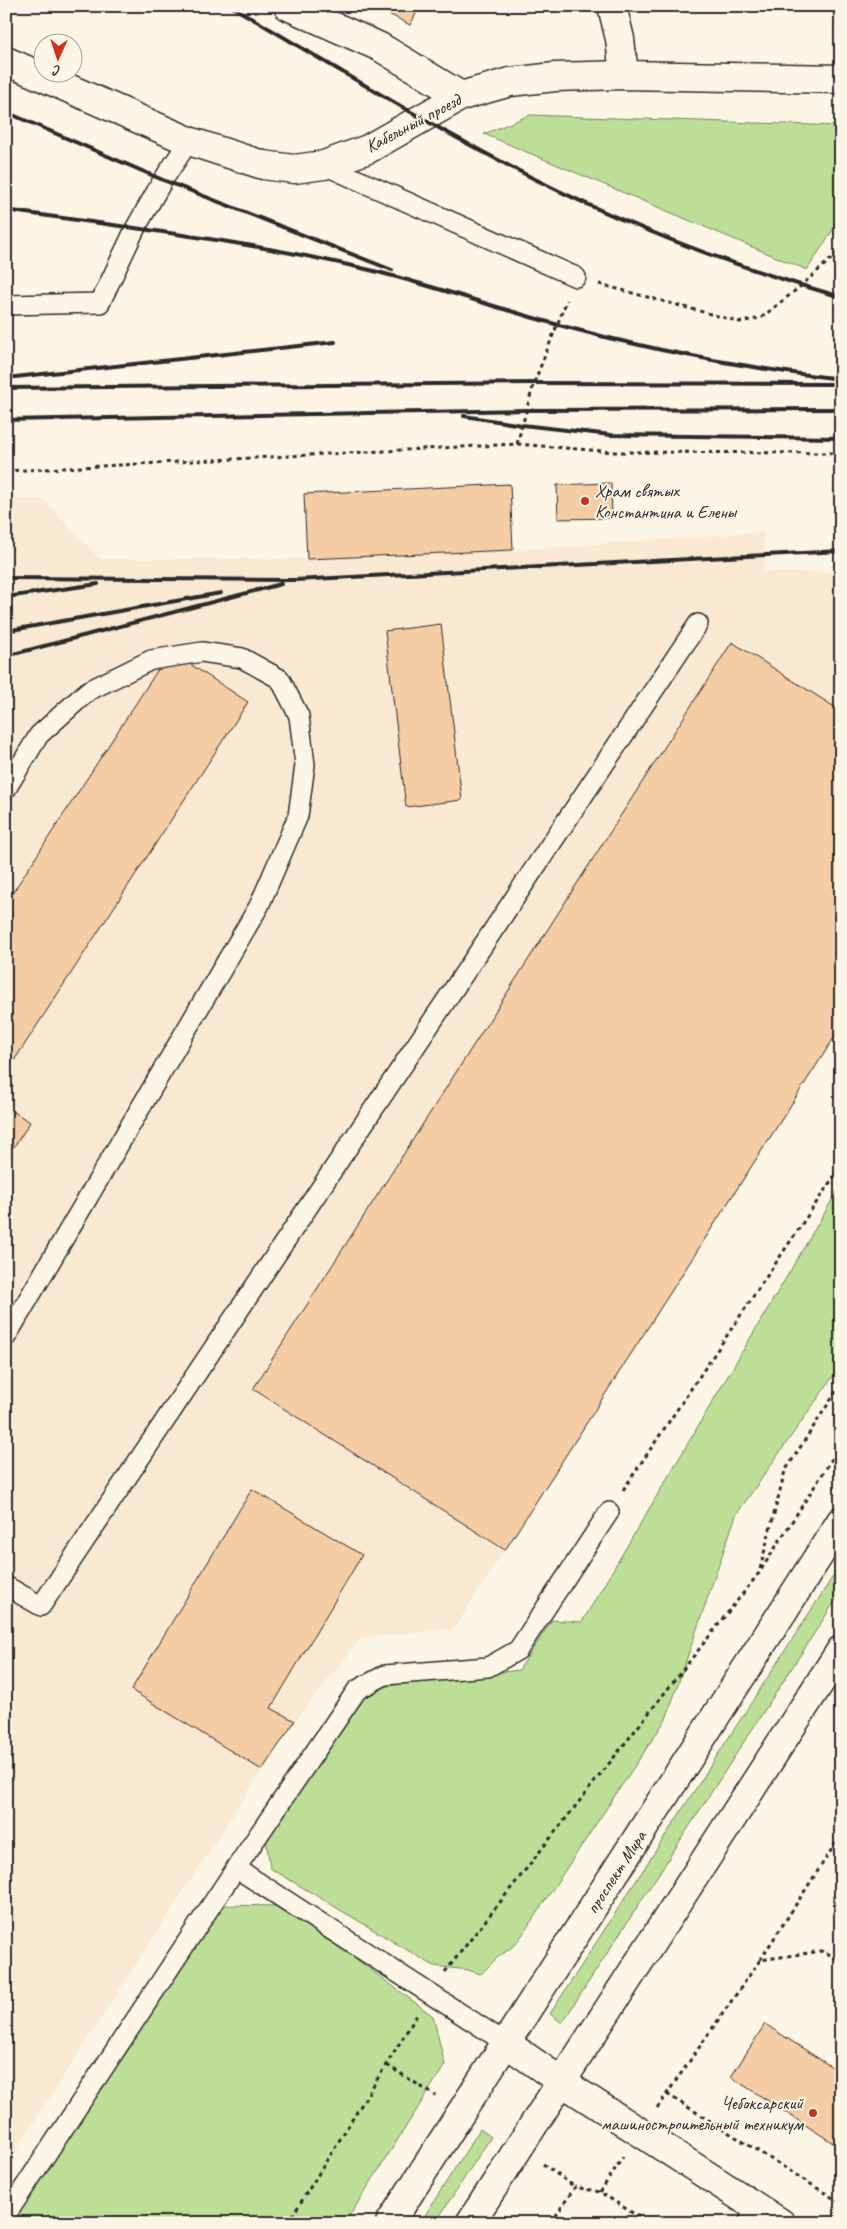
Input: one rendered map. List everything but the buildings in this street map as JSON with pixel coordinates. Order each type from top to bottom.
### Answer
[{"type":"main road","points":[[288,6],[380,47],[461,96]]},
{"type":"main road","points":[[612,6],[620,39],[624,75]]},
{"type":"main road","name":"Кабельный проезд","points":[[6,61],[189,141],[263,165],[294,169],[324,165],[368,149],[461,96],[510,82],[555,77],[624,75],[841,79]]},
{"type":"main road","name":"проспект Мира","points":[[390,2223],[841,1521]]},
{"type":"main road","points":[[470,2223],[841,1650]]},
{"type":"main road","points":[[506,2043],[752,2215],[781,2223]]},
{"type":"lane","points":[[6,305],[100,303],[135,229],[163,180],[189,141]]},
{"type":"lane","points":[[324,165],[576,277]]},
{"type":"lane","points":[[6,1586],[42,1606],[698,624]]},
{"type":"lane","points":[[6,789],[39,735],[81,697],[88,691],[151,660],[202,652],[242,658],[280,680],[299,716],[305,766],[298,816],[259,906],[6,1337]]},
{"type":"lane","points":[[6,2214],[357,1690],[385,1675],[488,1667],[518,1650],[609,1512]]},
{"type":"lane","points":[[236,1868],[506,2043]]},
{"type":"path","points":[[517,444],[534,383],[576,277],[740,322],[761,318],[801,286],[841,250]]},
{"type":"path","points":[[6,471],[517,444],[614,452],[841,452]]},
{"type":"path","points":[[609,1512],[841,1166]]},
{"type":"path","points":[[759,1573],[785,1471],[841,1384]]},
{"type":"path","points":[[440,1979],[759,1573],[841,1445]]},
{"type":"path","points":[[657,2108],[760,1960],[841,1835]]},
{"type":"path","points":[[760,1960],[822,1952],[841,1960]]},
{"type":"path","points":[[288,2223],[421,2009]]},
{"type":"path","points":[[386,2065],[438,2097]]},
{"type":"path","points":[[667,2094],[841,2203]]},
{"type":"path","points":[[600,2192],[627,2151]]},
{"type":"path","points":[[539,2161],[575,2186],[600,2192],[648,2223]]},
{"type":"path","points":[[551,2223],[575,2186]]},
{"type":"shaded area","points":[[6,499],[43,499],[100,559],[307,559],[513,550],[764,532],[764,572],[841,572],[841,1027],[454,1629],[362,1637],[295,1721],[6,2165]]},
{"type":"green space","points":[[530,115],[841,126],[841,217],[807,270],[484,134]]},
{"type":"green space","points":[[841,1185],[841,1365],[736,1515],[666,1719],[516,1944],[497,1958],[481,1974],[468,1970],[434,1966],[270,1868],[266,1838],[369,1688],[519,1670],[552,1620],[582,1622]]},
{"type":"green space","points":[[841,1564],[841,1592],[562,2023],[550,2014]]},
{"type":"green space","points":[[209,1905],[285,1906],[433,2016],[445,2065],[345,2223],[7,2223]]},
{"type":"green space","points":[[480,2129],[491,2137],[435,2223],[420,2223]]},
{"type":"railway","points":[[231,6],[421,118],[566,194],[699,251],[841,297]]},
{"type":"railway","points":[[6,112],[163,180],[392,270]]},
{"type":"railway","points":[[6,210],[182,235],[314,257],[407,280],[530,317],[626,342],[733,364],[841,379]]},
{"type":"railway","points":[[6,378],[335,342]]},
{"type":"railway","points":[[6,388],[534,383],[833,384]]},
{"type":"railway","points":[[6,420],[526,410],[841,409]]},
{"type":"railway","points":[[464,416],[611,435],[841,438]]},
{"type":"railway","points":[[6,578],[295,580],[841,551]]},
{"type":"railway","points":[[6,597],[98,584]]},
{"type":"railway","points":[[6,656],[281,584]]},
{"type":"railway","points":[[6,631],[221,593]]},
{"type":"place","name":"Храм святых Константина и Елены","points":[[585,501]]},
{"type":"place","name":"Чебоксарский машиностроительный техникум","points":[[813,2113]]}]
